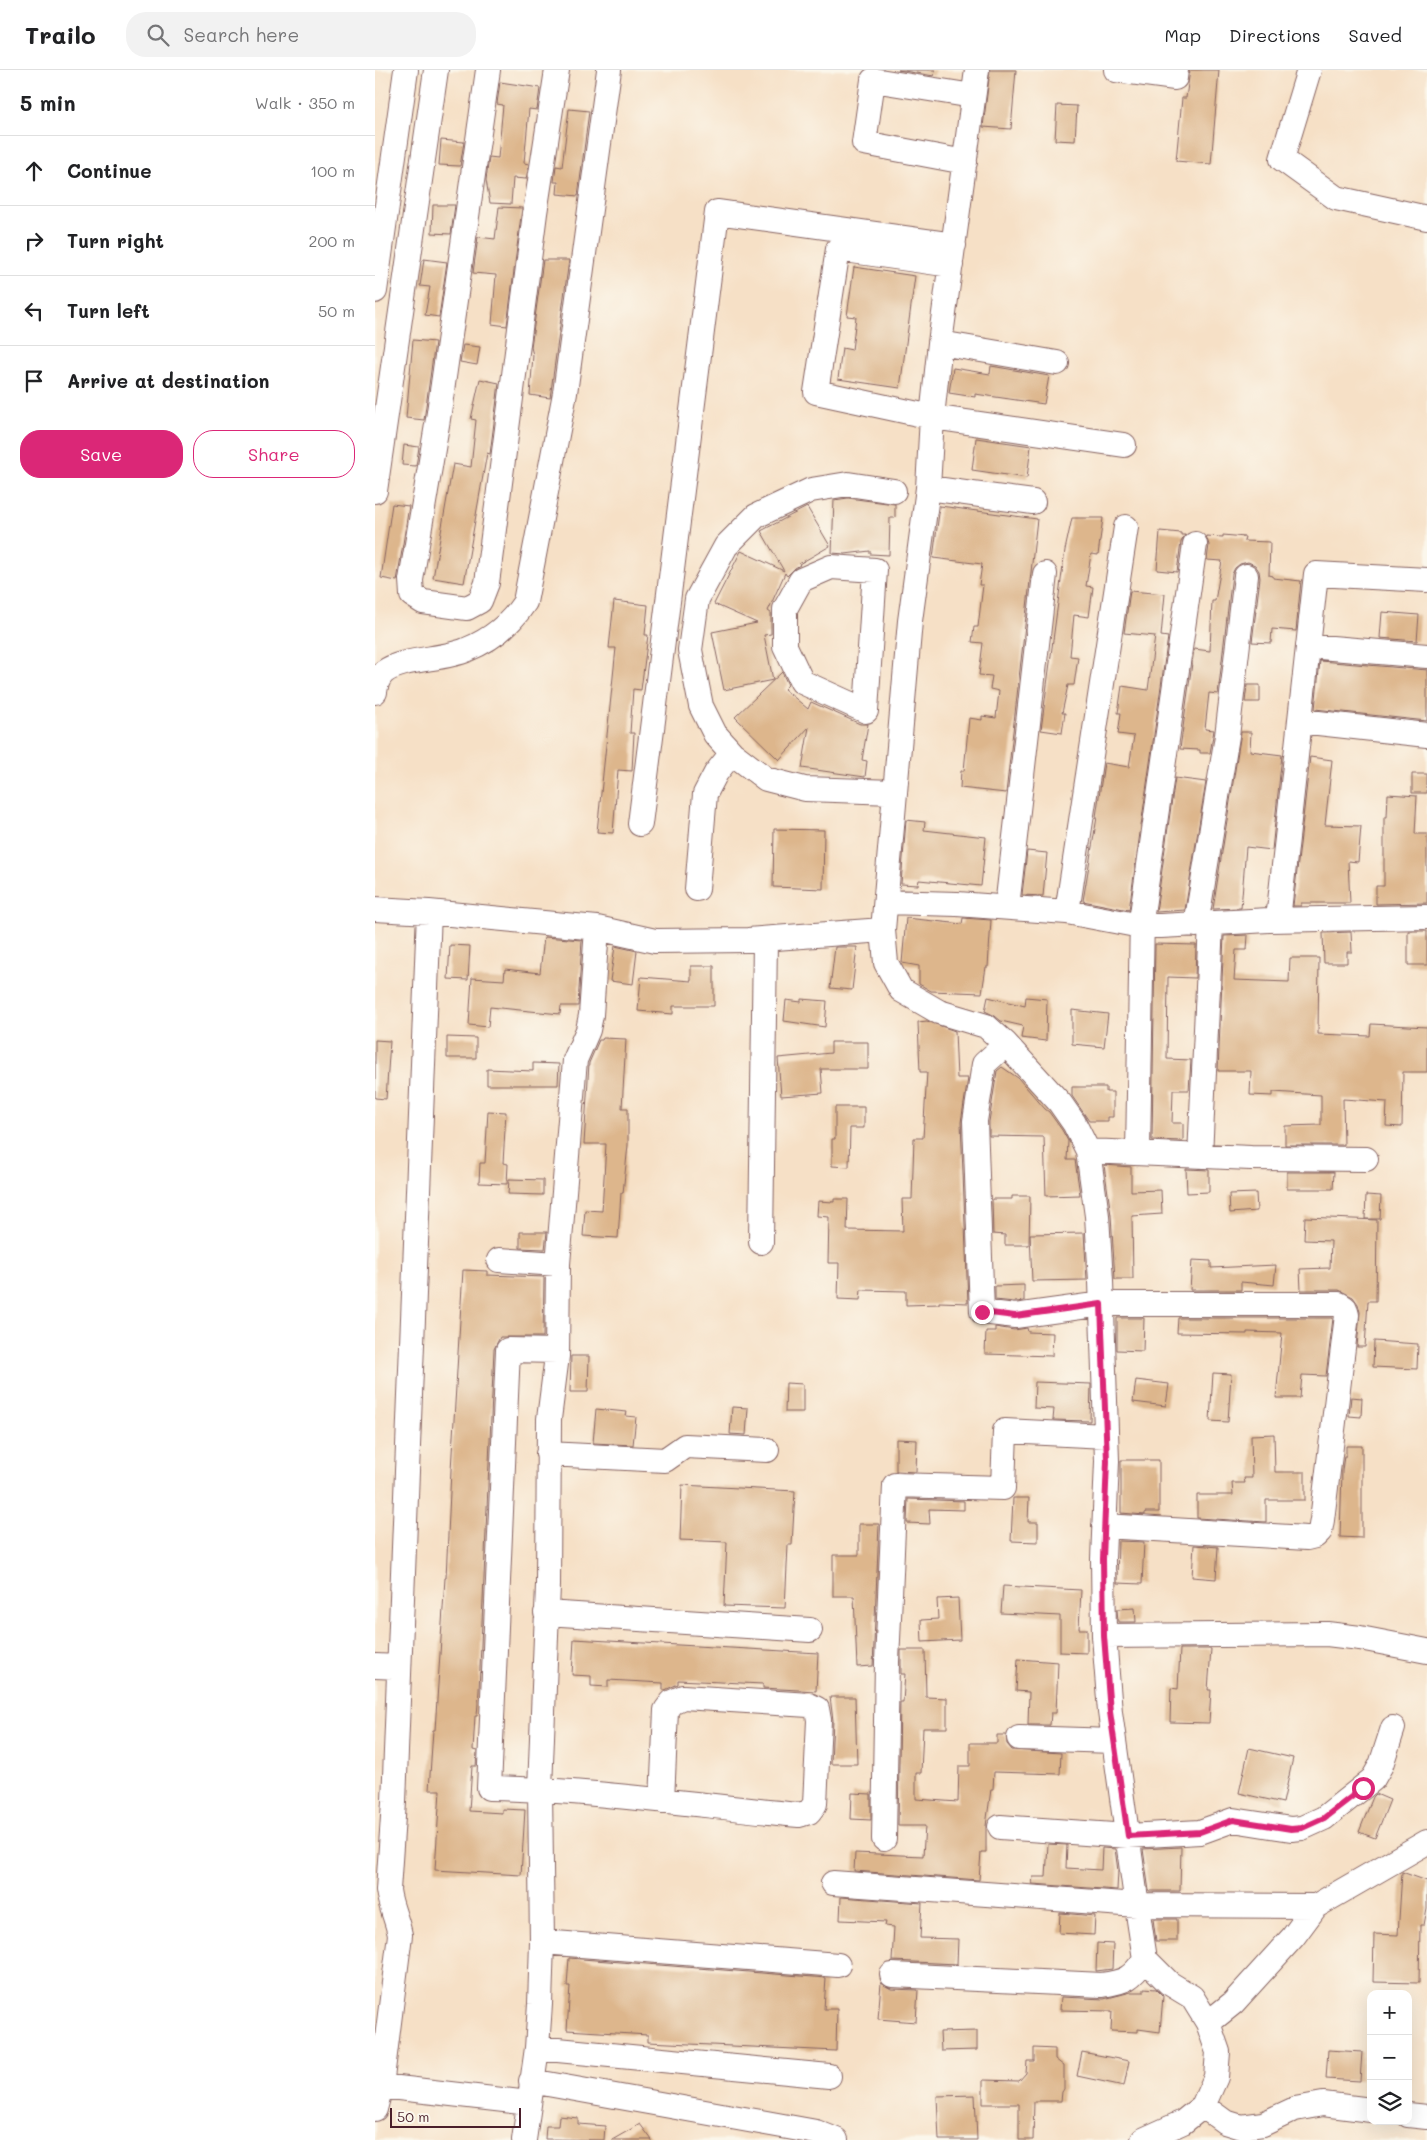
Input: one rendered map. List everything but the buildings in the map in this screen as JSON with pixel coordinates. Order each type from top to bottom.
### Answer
[{"type":"street","points":[[375,291],[406,70]]},
{"type":"street","points":[[375,491],[436,70]]},
{"type":"street","points":[[488,70],[439,419],[411,580],[413,595],[423,602],[467,608],[480,601],[487,583],[535,212],[557,70]]},
{"type":"street","points":[[375,692],[377,680],[384,672],[411,662],[441,658],[465,651],[495,636],[525,602],[565,393],[609,70]]},
{"type":"street","points":[[977,70],[940,343],[932,417],[928,488],[910,621],[883,930],[886,964],[901,990],[939,1012],[986,1026],[1006,1044],[1060,1103],[1074,1123],[1088,1151],[1097,1216],[1106,1436],[1104,1636],[1114,1741],[1137,1905],[1145,1959],[1169,1983],[1192,1997],[1209,2022],[1218,2052],[1216,2076],[1203,2106],[1183,2122],[1143,2140]]},
{"type":"street","points":[[1116,70],[1175,78],[1176,70]]},
{"type":"street","points":[[1309,70],[1282,159],[1336,198],[1427,218]]},
{"type":"street","points":[[965,162],[864,143],[873,80],[973,96]]},
{"type":"street","points":[[640,824],[717,212],[953,255]]},
{"type":"street","points":[[953,255],[838,249],[816,392],[932,417],[1124,445]]},
{"type":"street","points":[[940,343],[1057,363]]},
{"type":"street","points":[[894,491],[848,484],[811,490],[756,516],[726,546],[697,599],[690,650],[701,706],[715,734],[732,753],[766,779],[805,789],[894,792]]},
{"type":"street","points":[[928,488],[1033,502]]},
{"type":"street","points":[[1067,912],[1126,527]]},
{"type":"street","points":[[1137,1153],[1141,926],[1195,544]]},
{"type":"street","points":[[831,566],[875,570],[871,618],[866,710],[802,682],[785,646],[785,609],[801,580],[831,566]]},
{"type":"street","points":[[1007,908],[1045,574]]},
{"type":"street","points":[[1278,920],[1316,574],[1427,580]]},
{"type":"street","points":[[1200,1156],[1203,925],[1246,576]]},
{"type":"street","points":[[871,618],[910,621]]},
{"type":"street","points":[[1308,646],[1427,656]]},
{"type":"street","points":[[1300,721],[1427,735]]},
{"type":"street","points":[[697,889],[705,794],[715,773],[732,753]]},
{"type":"street","points":[[886,902],[1067,912],[1141,926],[1203,925],[1278,920],[1427,917]]},
{"type":"street","points":[[375,909],[429,912],[597,928],[655,940],[765,939],[883,930]]},
{"type":"street","points":[[375,2109],[381,2086],[400,1935],[388,1890],[394,1802],[429,912]]},
{"type":"street","points":[[524,2140],[537,2048],[542,1942],[540,1789],[546,1612],[549,1419],[557,1351],[558,1264],[575,1060],[588,1030],[591,1015],[597,928]]},
{"type":"street","points":[[761,1242],[765,939]]},
{"type":"street","points":[[1006,1044],[984,1064],[976,1106],[982,1312],[1015,1316],[1101,1304],[1339,1304],[1345,1308],[1347,1316],[1322,1520],[1319,1531],[1315,1536],[1307,1538],[1104,1526]]},
{"type":"street","points":[[1088,1151],[1200,1156],[1365,1159]]},
{"type":"street","points":[[499,1260],[558,1264]]},
{"type":"street","points":[[557,1351],[508,1350],[489,1788],[540,1789],[799,1815],[809,1812],[815,1804],[819,1720],[817,1709],[809,1706],[683,1697],[672,1702],[666,1710],[662,1801]]},
{"type":"street","points":[[884,1839],[887,1662],[895,1485],[1003,1488],[1005,1431],[1106,1436]]},
{"type":"street","points":[[548,1454],[665,1460],[685,1446],[767,1450]]},
{"type":"street","points":[[546,1612],[810,1630]]},
{"type":"street","points":[[1104,1636],[1327,1634],[1360,1638],[1427,1651]]},
{"type":"street","points":[[375,1666],[399,1667]]},
{"type":"street","points":[[999,1827],[1128,1836],[1200,1832],[1233,1820],[1291,1829],[1311,1825],[1324,1818],[1373,1779],[1381,1765],[1393,1728]]},
{"type":"street","points":[[1019,1738],[1114,1741]]},
{"type":"street","points":[[1209,2022],[1233,2003],[1293,1938],[1316,1906],[1427,1842]]},
{"type":"street","points":[[833,1883],[1137,1905],[1316,1906]]},
{"type":"street","points":[[542,1942],[838,1965]]},
{"type":"street","points":[[892,1975],[1102,1984],[1120,1982],[1134,1974],[1145,1959]]},
{"type":"street","points":[[537,2048],[829,2076]]},
{"type":"street","points":[[381,2086],[530,2092],[816,2132],[836,2140]]},
{"type":"street","points":[[1203,2106],[1222,2131],[1263,2124],[1295,2109],[1323,2104],[1367,2110]]},
{"type":"street","points":[[1412,2115],[1427,2117]]},
{"type":"route","points":[[982,1312],[1015,1316],[1101,1304],[1107,1461],[1103,1559],[1104,1636],[1110,1712],[1128,1836],[1188,1834],[1213,1828],[1233,1820],[1291,1829],[1302,1828],[1324,1818],[1363,1788]]}]
